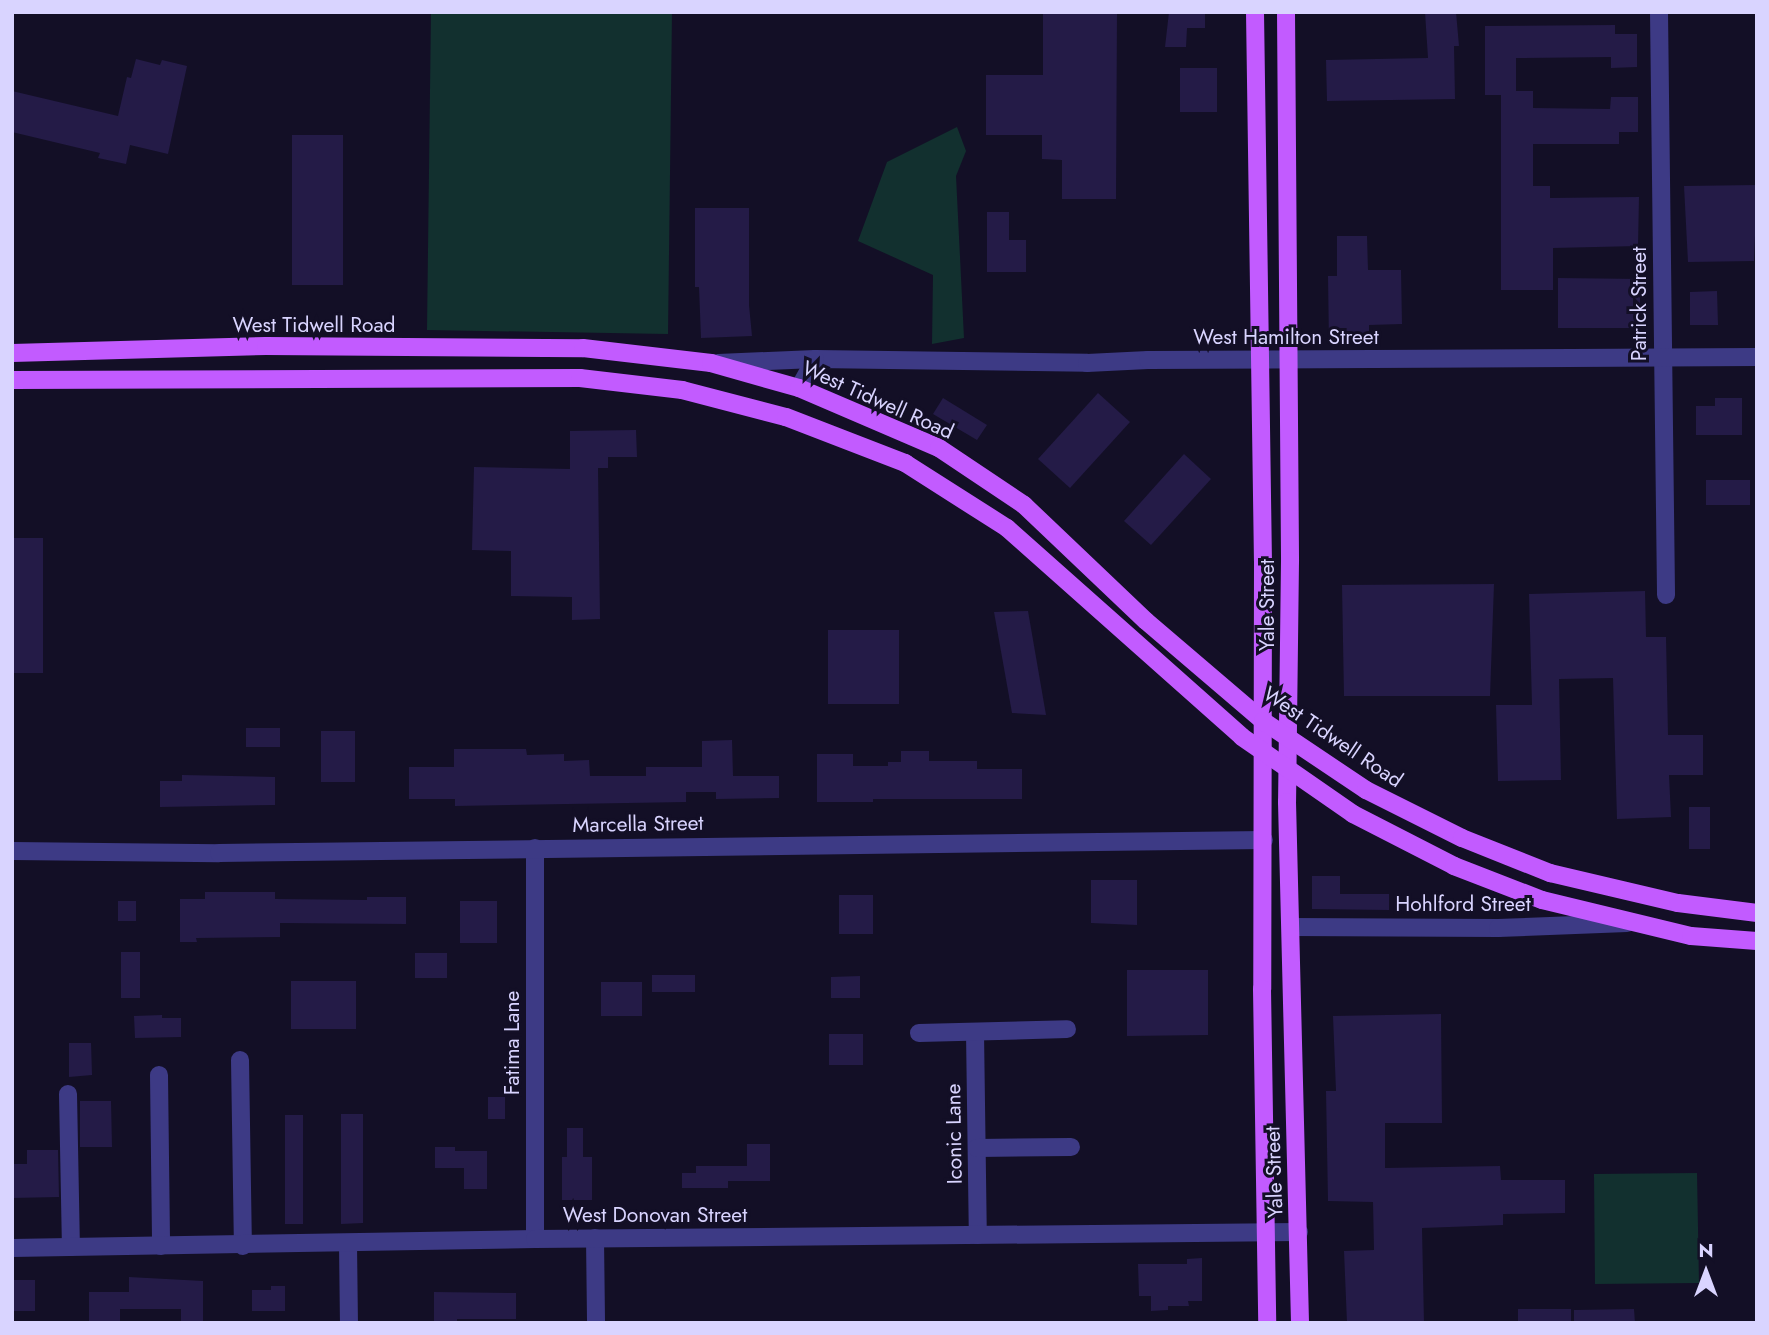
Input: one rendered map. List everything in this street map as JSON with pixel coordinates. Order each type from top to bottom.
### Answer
[{"type":"main road","name":"Yale Street","points":[[1255,12],[1263,561],[1262,989],[1267,1323]]},
{"type":"main road","name":"Yale Street","points":[[1286,12],[1289,769],[1300,1323]]},
{"type":"main road","points":[[1255,61],[1286,61]]},
{"type":"main road","points":[[265,378],[266,346]]},
{"type":"main road","name":"West Tidwell Road","points":[[12,353],[266,346],[583,348],[711,363],[799,388],[939,448],[1024,505],[1146,621],[1263,721],[1366,790],[1428,822],[1550,873],[1678,903],[1757,913]]},
{"type":"main road","points":[[524,347],[525,378]]},
{"type":"main road","points":[[12,380],[580,378],[682,390],[786,417],[905,463],[1007,528],[1263,754],[1353,814],[1454,866],[1542,900],[1691,936],[1757,941]]},
{"type":"main road","points":[[786,417],[799,388]]},
{"type":"main road","points":[[1030,550],[1050,532]]},
{"type":"main road","points":[[1263,561],[1290,561]]},
{"type":"main road","points":[[1542,900],[1550,873]]},
{"type":"street","name":"Patrick Street","points":[[1659,12],[1666,595]]},
{"type":"street","name":"West Hamilton Street","points":[[711,363],[816,359],[1087,363],[1757,357]]},
{"type":"street","points":[[799,388],[816,359]]},
{"type":"street","name":"Marcella Street","points":[[12,851],[219,853],[1264,840]]},
{"type":"street","name":"Fatima Lane","points":[[534,848],[534,1239]]},
{"type":"street","name":"Hohlford Street","points":[[1291,927],[1498,928],[1635,923]]},
{"type":"street","points":[[919,1033],[1067,1029]]},
{"type":"street","name":"Iconic Lane","points":[[975,1032],[978,1235]]},
{"type":"street","points":[[240,1060],[243,1246]]},
{"type":"street","points":[[159,1076],[160,1246]]},
{"type":"street","points":[[68,1094],[71,1247]]},
{"type":"street","points":[[976,1148],[1071,1147]]},
{"type":"street","name":"West Donovan Street","points":[[12,1248],[595,1238],[1299,1232]]},
{"type":"street","points":[[595,1238],[596,1323]]},
{"type":"street","points":[[348,1244],[349,1323]]},
{"type":"green space","points":[[431,12],[672,12],[668,334],[427,330]]},
{"type":"green space","points":[[957,127],[966,151],[956,176],[964,338],[932,344],[933,275],[858,241],[887,162]]},
{"type":"green space","points":[[1697,1173],[1699,1283],[1595,1284],[1594,1174]]},
{"type":"building","points":[[1043,12],[1117,12],[1116,199],[1062,199],[1062,160],[1042,159],[1042,135],[986,135],[986,75],[1043,75]]},
{"type":"building","points":[[1169,12],[1205,12],[1205,28],[1187,28],[1186,47],[1165,47]]},
{"type":"building","points":[[1425,12],[1456,12],[1459,46],[1454,46],[1455,99],[1327,101],[1326,60],[1428,58]]},
{"type":"building","points":[[1615,25],[1615,34],[1637,34],[1637,67],[1611,68],[1611,57],[1516,58],[1516,91],[1533,91],[1533,108],[1610,109],[1611,97],[1638,97],[1638,132],[1619,132],[1619,144],[1533,144],[1533,186],[1550,186],[1550,198],[1639,197],[1638,246],[1553,248],[1553,290],[1501,290],[1501,95],[1485,95],[1485,26]]},
{"type":"building","points":[[136,59],[160,65],[162,60],[187,66],[168,154],[130,145],[126,164],[98,158],[100,153],[12,132],[12,91],[118,116],[127,77],[131,78]]},
{"type":"building","points":[[1180,68],[1217,68],[1217,112],[1180,112]]},
{"type":"building","points":[[292,135],[343,135],[343,285],[292,285]]},
{"type":"building","points":[[1757,185],[1754,261],[1688,262],[1684,186]]},
{"type":"building","points":[[695,208],[749,208],[749,305],[752,336],[701,338],[699,287],[695,287]]},
{"type":"building","points":[[987,212],[1009,212],[1009,240],[1026,240],[1026,272],[987,272]]},
{"type":"building","points":[[1337,236],[1367,236],[1368,270],[1401,270],[1402,324],[1369,325],[1369,344],[1329,344],[1328,276],[1337,276]]},
{"type":"building","points":[[1558,278],[1640,279],[1640,328],[1558,328]]},
{"type":"building","points":[[1717,291],[1718,325],[1690,325],[1690,292]]},
{"type":"building","points":[[1098,393],[1130,422],[1070,488],[1038,459]]},
{"type":"building","points":[[943,398],[987,425],[977,440],[933,414]]},
{"type":"building","points":[[1715,398],[1742,398],[1742,435],[1696,435],[1696,406],[1715,406]]},
{"type":"building","points":[[636,430],[637,457],[608,457],[608,468],[598,468],[600,619],[572,620],[572,597],[511,596],[511,551],[472,550],[474,467],[570,469],[570,431]]},
{"type":"building","points":[[1184,454],[1211,479],[1151,545],[1124,521]]},
{"type":"building","points":[[1706,480],[1750,480],[1750,505],[1706,505]]},
{"type":"building","points":[[12,538],[43,538],[43,673],[12,673]]},
{"type":"building","points":[[1494,584],[1490,696],[1344,696],[1342,585]]},
{"type":"building","points":[[1645,591],[1646,637],[1666,637],[1668,735],[1703,735],[1703,775],[1669,775],[1671,817],[1617,819],[1613,678],[1559,679],[1561,780],[1498,781],[1496,705],[1532,705],[1529,594]]},
{"type":"building","points":[[1028,611],[1046,715],[1012,713],[994,612]]},
{"type":"building","points":[[828,630],[899,630],[899,704],[828,704]]},
{"type":"building","points":[[246,728],[280,728],[280,747],[246,747]]},
{"type":"building","points":[[321,731],[355,731],[355,782],[321,782]]},
{"type":"building","points":[[732,740],[733,776],[779,776],[779,798],[716,799],[716,792],[686,792],[686,802],[455,806],[455,799],[409,799],[409,767],[454,767],[454,749],[526,749],[527,755],[564,754],[564,761],[589,760],[590,776],[646,776],[646,767],[702,767],[702,741]]},
{"type":"building","points":[[901,751],[929,751],[929,761],[977,761],[977,769],[1022,769],[1022,799],[873,799],[873,802],[817,802],[817,754],[853,754],[853,766],[888,766],[888,762],[901,762]]},
{"type":"building","points":[[182,775],[275,777],[275,805],[160,807],[160,781],[182,781]]},
{"type":"building","points":[[1689,807],[1710,807],[1710,849],[1689,849]]},
{"type":"building","points":[[1312,876],[1340,876],[1340,894],[1389,894],[1389,910],[1312,909]]},
{"type":"building","points":[[1091,880],[1137,880],[1137,925],[1091,923]]},
{"type":"building","points":[[205,892],[275,892],[275,899],[367,900],[367,897],[406,897],[406,924],[280,923],[280,937],[196,938],[197,942],[180,942],[180,899],[205,899]]},
{"type":"building","points":[[839,895],[873,895],[873,934],[839,934]]},
{"type":"building","points":[[118,901],[136,901],[136,921],[118,921]]},
{"type":"building","points":[[460,901],[497,901],[497,943],[460,943]]},
{"type":"building","points":[[121,952],[140,952],[140,998],[121,998]]},
{"type":"building","points":[[415,953],[447,953],[447,978],[415,978]]},
{"type":"building","points":[[1127,970],[1208,970],[1208,1035],[1127,1036]]},
{"type":"building","points":[[652,975],[695,975],[695,992],[652,992]]},
{"type":"building","points":[[860,976],[860,998],[831,998],[831,977]]},
{"type":"building","points":[[291,981],[356,981],[356,1029],[291,1029]]},
{"type":"building","points":[[601,982],[642,982],[642,1016],[601,1016]]},
{"type":"building","points":[[1441,1014],[1442,1123],[1385,1123],[1385,1168],[1500,1166],[1501,1180],[1565,1180],[1565,1213],[1503,1214],[1503,1225],[1422,1228],[1424,1323],[1347,1323],[1344,1251],[1374,1250],[1373,1202],[1328,1201],[1326,1091],[1336,1091],[1333,1016]]},
{"type":"building","points":[[162,1015],[162,1018],[181,1018],[181,1037],[135,1038],[134,1016]]},
{"type":"building","points":[[829,1034],[863,1034],[863,1065],[829,1065]]},
{"type":"building","points":[[69,1043],[91,1043],[92,1075],[69,1077]]},
{"type":"building","points":[[488,1097],[505,1097],[505,1119],[488,1119]]},
{"type":"building","points":[[80,1101],[111,1101],[112,1147],[80,1147]]},
{"type":"building","points":[[341,1114],[363,1114],[363,1223],[341,1224]]},
{"type":"building","points":[[285,1115],[303,1115],[303,1224],[285,1224]]},
{"type":"building","points":[[567,1128],[583,1128],[583,1157],[592,1157],[592,1200],[562,1200],[562,1157],[567,1157]]},
{"type":"building","points":[[747,1144],[770,1144],[770,1181],[728,1181],[728,1188],[682,1188],[682,1173],[696,1173],[696,1166],[747,1166]]},
{"type":"building","points":[[435,1147],[455,1147],[455,1151],[487,1151],[487,1189],[464,1189],[464,1168],[435,1168]]},
{"type":"building","points":[[27,1150],[58,1150],[59,1197],[12,1198],[12,1164],[27,1164]]},
{"type":"building","points":[[1202,1258],[1202,1301],[1188,1301],[1189,1306],[1168,1306],[1168,1310],[1151,1311],[1151,1296],[1139,1296],[1138,1264],[1187,1264],[1187,1259]]},
{"type":"building","points":[[129,1277],[203,1281],[203,1323],[181,1323],[181,1309],[120,1309],[120,1323],[89,1323],[89,1292],[129,1292]]},
{"type":"building","points":[[12,1280],[35,1280],[35,1311],[12,1311]]},
{"type":"building","points":[[271,1286],[285,1286],[285,1311],[252,1311],[252,1290],[271,1290]]},
{"type":"building","points":[[434,1292],[516,1293],[516,1319],[457,1319],[457,1323],[434,1323]]},
{"type":"building","points":[[1518,1309],[1571,1309],[1571,1323],[1518,1323]]},
{"type":"building","points":[[1634,1309],[1635,1323],[1574,1323],[1574,1310]]}]
